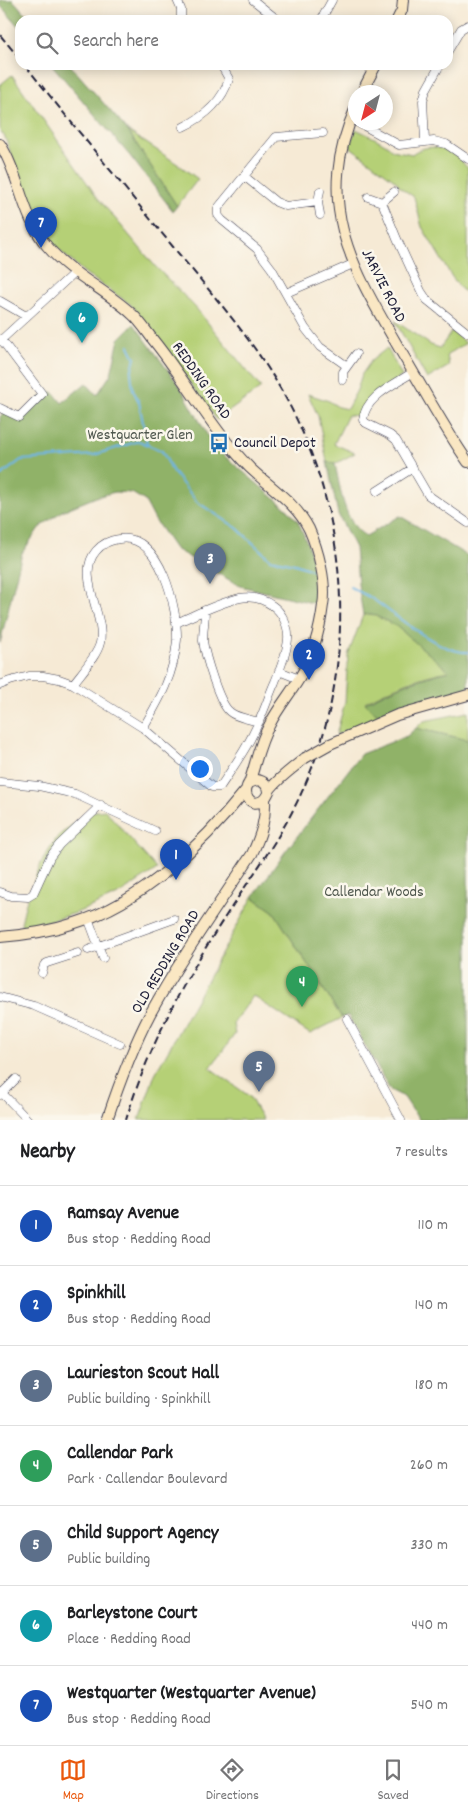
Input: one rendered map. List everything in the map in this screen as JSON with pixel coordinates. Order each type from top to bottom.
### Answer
[{"type":"main road","points":[[400,15],[403,0]]},
{"type":"main road","points":[[366,85],[373,70]]},
{"type":"main road","name":"JARVIE ROAD","points":[[351,130],[340,159],[337,197],[341,228],[353,264],[361,282],[468,462]]},
{"type":"main road","name":"REDDING ROAD","points":[[0,144],[14,174],[23,204],[37,230],[55,256],[133,315],[169,360],[219,432],[234,450],[264,481],[298,510],[309,530],[321,566],[324,604],[308,660],[299,679],[270,724],[258,748],[247,787],[214,828],[164,874],[123,901],[76,923],[34,933],[0,937]]},
{"type":"main road","points":[[264,788],[278,781],[305,758],[330,744],[397,715],[468,695]]},
{"type":"main road","points":[[255,764],[264,788],[260,802],[253,801],[247,797],[247,787],[254,780],[264,788]]},
{"type":"main road","name":"OLD REDDING ROAD","points":[[106,1120],[136,1044],[165,988],[252,854],[261,835],[266,814],[264,788]]},
{"type":"main road","points":[[253,801],[263,826]]},
{"type":"main road","name":"REDDING ROAD","points":[[229,811],[253,801]]},
{"type":"street","points":[[177,0],[181,9],[181,15]]},
{"type":"street","points":[[324,15],[332,0]]},
{"type":"street","points":[[257,1],[272,15]]},
{"type":"street","points":[[453,43],[461,29],[468,25]]},
{"type":"street","points":[[183,128],[197,121],[211,109],[226,89],[229,79],[224,70]]},
{"type":"street","points":[[424,141],[423,101],[426,90],[437,70]]},
{"type":"street","points":[[371,130],[399,145],[424,141],[446,144],[468,159]]},
{"type":"street","points":[[323,133],[276,137],[218,208],[218,215],[257,249],[266,260],[305,328],[320,347],[347,366]]},
{"type":"street","points":[[244,176],[276,202],[286,206],[318,202]]},
{"type":"street","points":[[320,191],[318,202],[320,215]]},
{"type":"street","points":[[382,202],[394,192]]},
{"type":"street","points":[[368,198],[382,202]]},
{"type":"street","points":[[382,202],[396,239],[421,292],[427,300],[468,333]]},
{"type":"street","points":[[286,293],[353,264]]},
{"type":"street","points":[[0,408],[19,417],[42,394],[1,340],[75,272]]},
{"type":"street","points":[[0,301],[26,316]]},
{"type":"street","points":[[343,380],[343,372],[356,354]]},
{"type":"street","points":[[414,372],[373,399],[367,407],[363,420],[396,440],[428,495],[468,522]]},
{"type":"street","points":[[377,491],[413,468]]},
{"type":"street","points":[[73,684],[100,645],[101,632],[89,575],[89,566],[95,552],[107,542],[122,538],[141,544],[148,550],[162,570],[174,607],[176,623],[176,651],[169,679],[163,694],[143,728]]},
{"type":"street","points":[[0,685],[28,676],[43,676],[73,684],[143,728],[212,787],[220,787],[259,722],[279,671],[288,639],[288,630],[276,608],[267,602],[250,598],[241,598],[205,610],[176,623]]},
{"type":"street","points":[[205,610],[203,640],[207,661],[223,703],[233,715],[259,722]]},
{"type":"street","points":[[279,671],[299,679]]},
{"type":"street","points":[[0,782],[39,786],[75,794],[155,831]]},
{"type":"street","points":[[0,892],[11,896],[28,898],[33,894],[50,856],[58,845],[101,805]]},
{"type":"street","points":[[88,918],[103,958]]},
{"type":"street","points":[[88,950],[174,919]]},
{"type":"street","points":[[42,973],[47,962],[78,953]]},
{"type":"street","points":[[0,997],[34,1006],[120,1044]]},
{"type":"street","points":[[347,1019],[401,1120]]},
{"type":"street","points":[[16,1079],[1,1094],[28,1120]]},
{"type":"green space","points":[[0,0],[13,0],[26,15],[15,15],[15,22],[0,5]]},
{"type":"green space","points":[[56,70],[74,70],[128,131],[177,206],[173,211],[130,156]]},
{"type":"green space","points":[[12,75],[97,197],[155,266],[195,307],[261,388],[217,420],[144,320],[130,304],[85,273],[60,251],[41,226],[25,193],[5,137],[0,131],[0,85]]},
{"type":"green space","points":[[356,130],[358,130],[392,150],[412,154],[430,147],[449,151],[468,168],[468,294],[462,290],[452,277],[422,227],[414,197],[349,146]]},
{"type":"green space","points":[[128,131],[198,179],[177,206]]},
{"type":"green space","points":[[395,321],[431,345],[440,348],[452,331],[466,343],[447,355],[449,366],[427,379]]},
{"type":"green space","name":"Westquarter Glen","points":[[134,324],[181,388],[214,447],[287,509],[298,521],[308,545],[317,581],[317,604],[240,586],[175,549],[155,520],[145,501],[132,493],[115,492],[96,497],[62,511],[39,528],[22,553],[0,643],[0,417],[4,412],[19,419],[45,393],[53,392],[62,403],[86,383],[97,395],[111,374],[119,339]]},
{"type":"green space","points":[[387,348],[402,376],[364,405],[358,416],[348,415],[334,444],[355,453],[335,464],[327,462],[318,416],[308,394],[347,409],[357,390],[362,374],[371,361]]},
{"type":"green space","points":[[327,462],[335,464],[341,494],[348,514],[359,531],[366,536],[400,516],[468,556],[468,691],[432,699],[381,716],[365,703],[406,684],[449,671],[396,626],[372,614],[363,615],[355,548],[338,514]]},
{"type":"green space","points":[[372,614],[396,626],[446,666],[449,671],[406,683],[365,702],[381,716],[336,735],[345,702],[348,655],[363,615]]},
{"type":"green space","points":[[468,712],[468,740],[416,728],[424,721]]},
{"type":"green space","name":"Callendar Woods","points":[[416,728],[468,740],[468,1120],[419,1120],[404,1097],[390,1090],[348,1015],[342,1018],[274,912],[253,897],[285,852],[361,754],[407,736]]},
{"type":"green space","points":[[105,810],[157,869],[118,895],[76,913],[23,928],[21,923],[26,902],[41,863],[58,836],[89,812]]},
{"type":"green space","points":[[253,897],[274,912],[342,1018],[310,1034],[253,996],[233,1024],[235,1034],[210,1068],[249,1096],[263,1120],[139,1120],[155,1074]]},
{"type":"waterway","points":[[129,346],[135,358],[131,373],[133,390],[139,402],[147,444]]},
{"type":"waterway","points":[[0,476],[21,460],[94,455],[139,441],[162,451],[173,472],[197,502],[237,528],[270,559],[295,564],[317,572]]},
{"type":"waterway","points":[[350,587],[374,600],[406,624],[432,640],[445,647],[468,652]]},
{"type":"railway","points":[[0,35],[15,53]]},
{"type":"railway","points":[[29,70],[230,316],[269,369],[305,438],[323,490],[335,544],[340,599],[338,654],[330,708],[314,761],[285,825],[235,901],[182,988],[145,1066],[126,1120]]},
{"type":"place","name":"Westquarter (Westquarter Avenue)","points":[[41,248]]},
{"type":"place","name":"Barleystone Court","points":[[82,343]]},
{"type":"place","name":"Council Depot","points":[[219,443]]},
{"type":"place","name":"Laurieston Scout Hall","points":[[210,584]]},
{"type":"place","name":"Spinkhill","points":[[309,680]]},
{"type":"place","name":"Ramsay Avenue","points":[[176,880]]},
{"type":"place","name":"Callendar Park","points":[[302,1007]]},
{"type":"place","name":"Child Support Agency","points":[[259,1092]]}]
